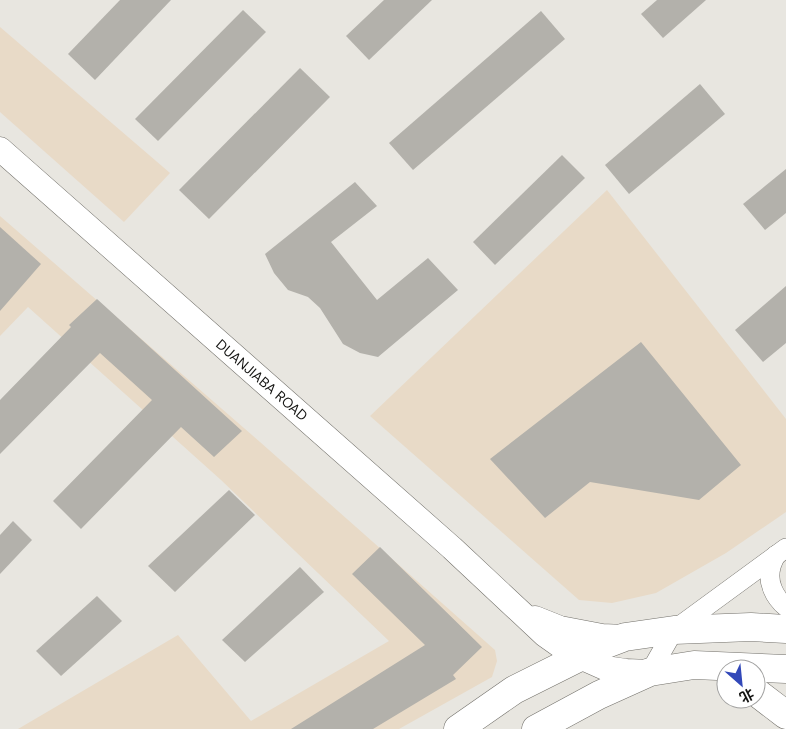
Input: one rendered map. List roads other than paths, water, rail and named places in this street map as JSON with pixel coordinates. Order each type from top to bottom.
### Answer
[{"type":"main road","points":[[458,729],[514,690],[604,645],[625,637],[674,630],[751,627],[786,629]]},
{"type":"main road","points":[[674,630],[725,638],[762,654],[785,670]]},
{"type":"main road","points":[[536,729],[599,695],[650,672],[694,665],[785,670]]},
{"type":"main road","points":[[694,665],[716,673]]},
{"type":"main road","points":[[766,700],[786,715]]},
{"type":"street","name":"DUANJIABA ROAD","points":[[0,149],[452,548],[545,635],[569,652],[604,668],[650,672]]},
{"type":"street","points":[[781,552],[771,566],[771,586],[775,596],[786,606]]},
{"type":"street","points":[[650,672],[674,630],[781,552]]},
{"type":"street","name":"DUANJIABA ROAD","points":[[522,612],[560,628],[602,636],[625,637]]}]
